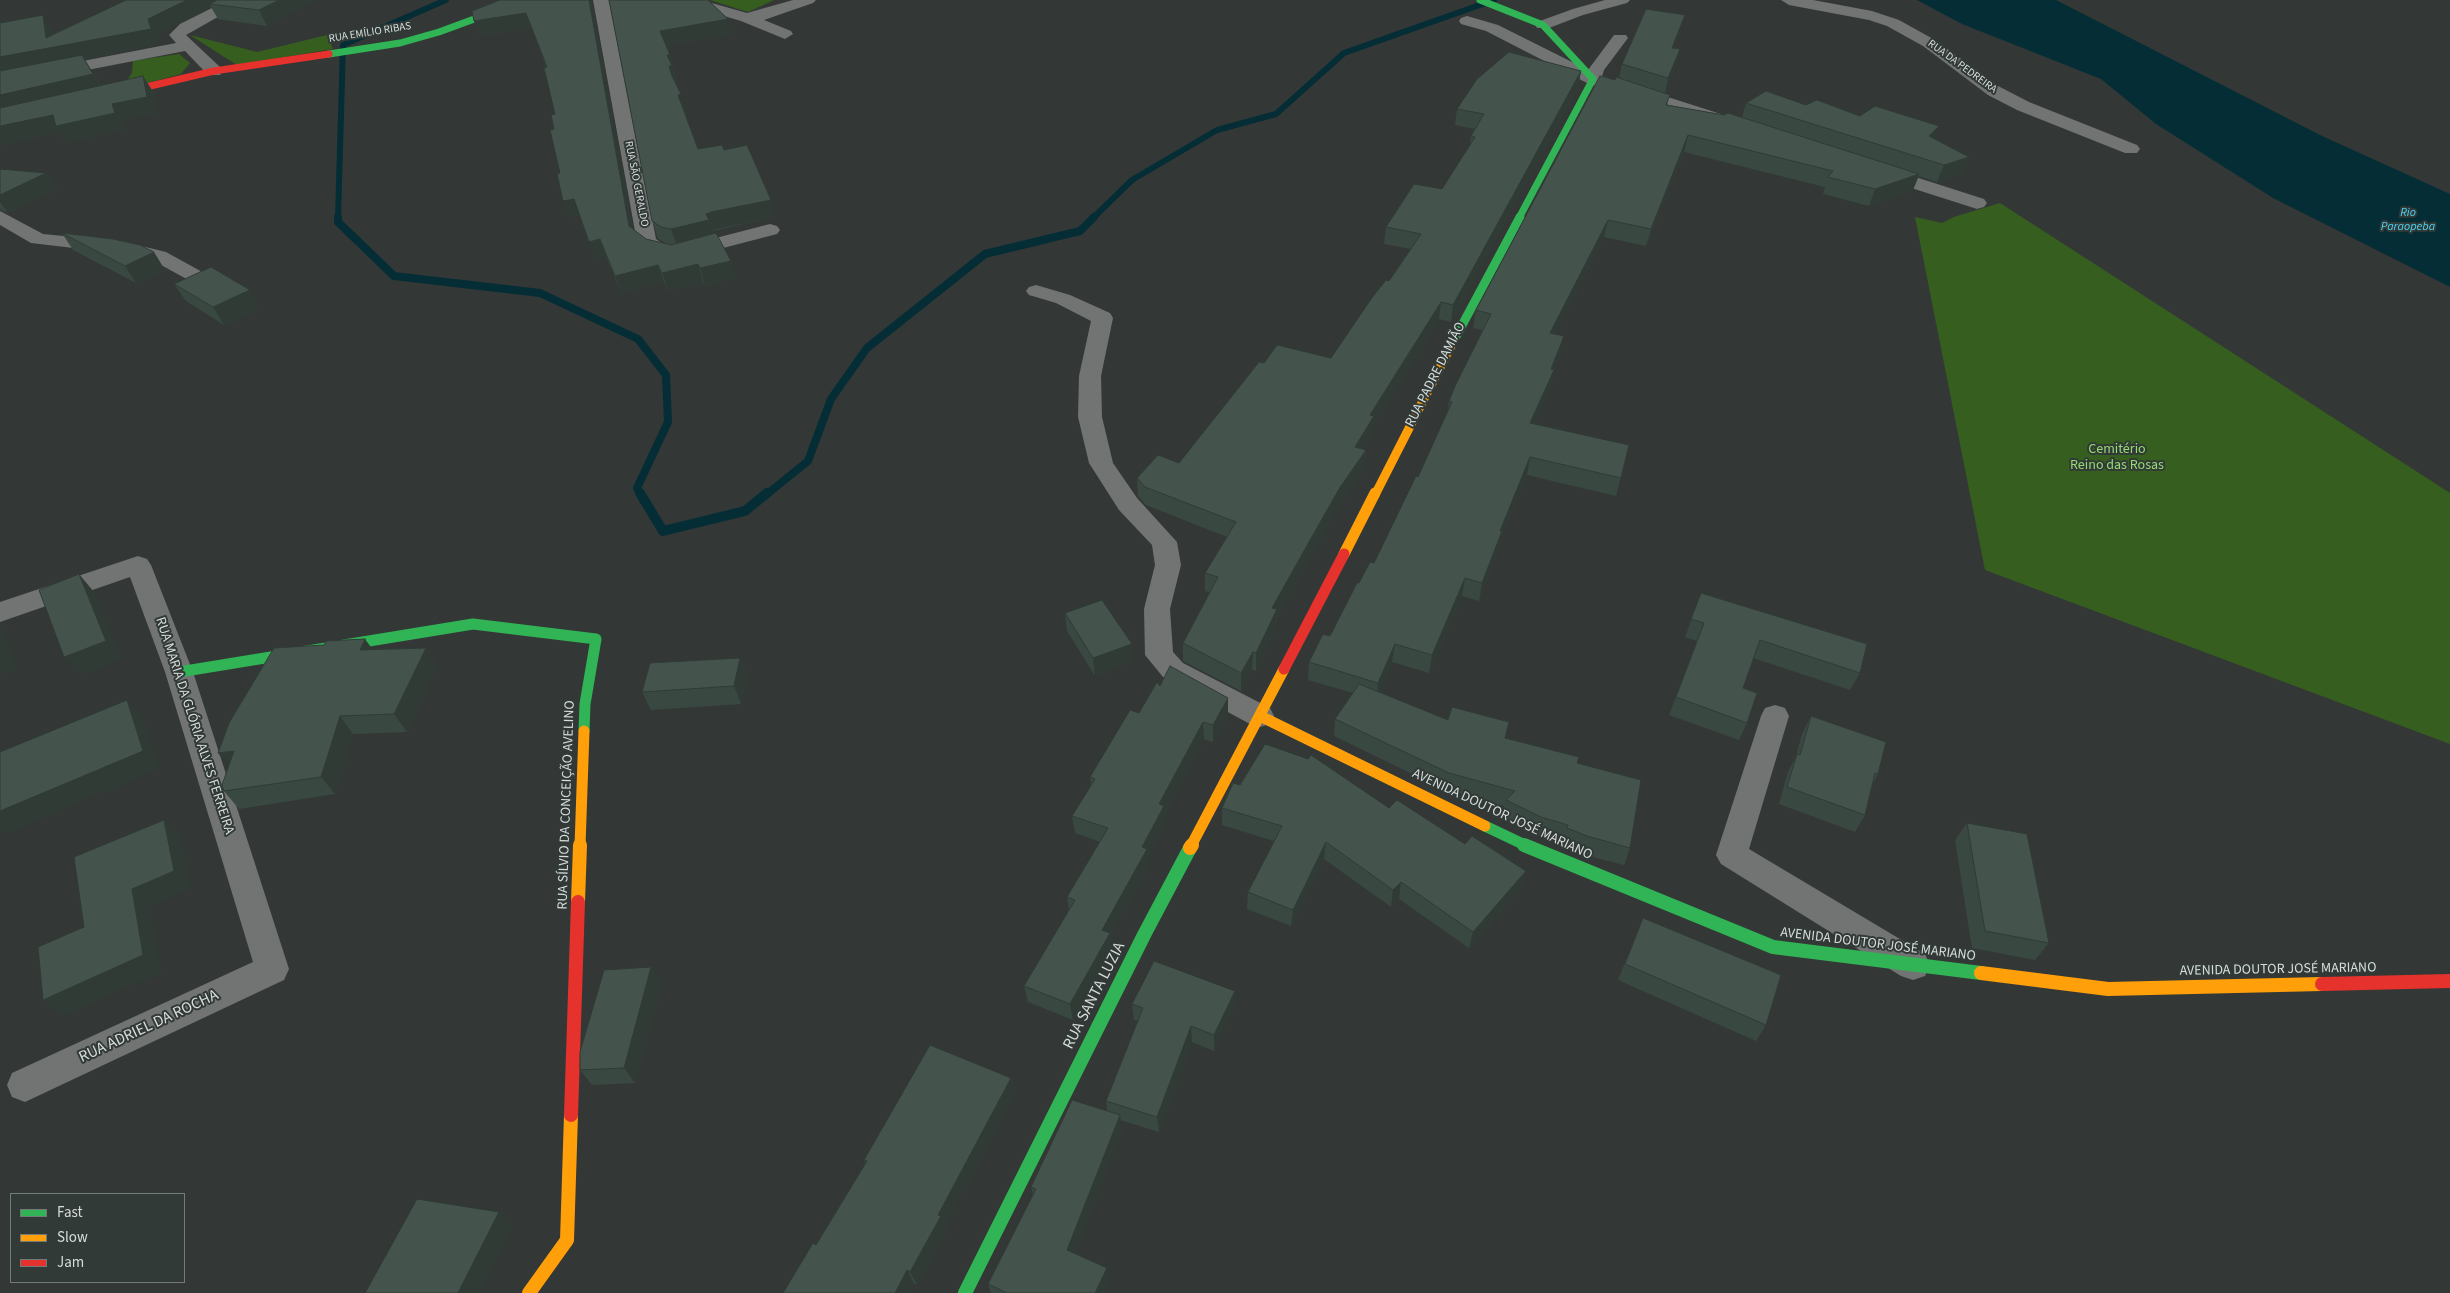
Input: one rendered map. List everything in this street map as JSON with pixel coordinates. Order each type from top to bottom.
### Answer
[{"type":"street","points":[[214,71],[177,35],[186,27],[240,0]]},
{"type":"street","name":"RUA EMÍLIO RIBAS","points":[[97,98],[214,71],[328,52],[400,43],[439,32],[526,0]]},
{"type":"street","name":"RUA SÃO GERALDO","points":[[601,0],[647,242],[660,250],[677,254],[770,230]]},
{"type":"street","points":[[685,0],[746,18],[785,34]]},
{"type":"street","points":[[746,18],[757,17],[808,0]]},
{"type":"street","points":[[1480,0],[1543,25],[1593,79]]},
{"type":"street","points":[[1543,25],[1578,12],[1622,0]]},
{"type":"street","name":"RUA DA PEDREIRA","points":[[1789,0],[1872,16],[1893,23],[1929,43],[1994,91],[2031,109],[2131,149]]},
{"type":"street","points":[[1467,21],[1492,28],[1593,79],[1734,124]]},
{"type":"street","name":"RUA PADRE DAMIÃO","points":[[1260,716],[1483,283],[1593,79],[1596,69],[1620,38]]},
{"type":"street","points":[[0,82],[188,46]]},
{"type":"street","points":[[98,64],[116,94]]},
{"type":"street","points":[[1866,167],[1977,203]]},
{"type":"street","points":[[0,217],[38,239],[125,248],[159,256],[208,283]]},
{"type":"street","points":[[1036,292],[1063,300],[1102,318],[1090,376],[1090,417],[1101,463],[1128,504],[1164,542],[1168,565],[1157,609],[1159,655],[1173,670],[1260,716]]},
{"type":"street","name":"RUA MARIA DA GLÓRIA ALVES FERREIRA","points":[[0,612],[138,565],[179,672],[272,969]]},
{"type":"street","name":"RUA SÍLVIO DA CONCEIÇÃO AVELINO","points":[[179,672],[473,624],[596,640],[585,704],[567,1240],[529,1293]]},
{"type":"street","name":"AVENIDA DOUTOR JOSÉ MARIANO","points":[[1260,716],[1534,850],[1773,947],[2108,989],[2450,981]]},
{"type":"street","name":"RUA SANTA LUZIA","points":[[965,1293],[1144,935],[1260,716]]},
{"type":"street","points":[[1775,716],[1732,855],[1914,965]]},
{"type":"street","name":"RUA ADRIEL DA ROCHA","points":[[25,1085],[272,969]]},
{"type":"green space","points":[[710,0],[774,0],[748,12]]},
{"type":"green space","points":[[190,35],[257,52],[327,35],[333,49],[237,65]]},
{"type":"green space","points":[[179,54],[190,63],[181,74],[136,86],[126,82],[132,73],[133,61]]},
{"type":"green space","name":"Cemitério Reino das Rosas","points":[[2000,203],[2450,493],[2450,744],[1985,570],[1915,217],[1942,223],[1954,217]]},
{"type":"water","name":"Rio Paraopeba","points":[[1917,0],[2056,0],[2322,136],[2450,194],[2450,287],[2273,198],[2156,124],[2101,79],[1962,24]]},
{"type":"building","points":[[126,0],[187,0],[148,19],[151,29],[0,57],[0,23],[43,15],[46,38]]},
{"type":"building","points":[[217,0],[279,0],[259,10],[210,4]]},
{"type":"building","points":[[500,0],[589,0],[629,226],[646,239],[671,245],[716,233],[731,261],[700,268],[698,264],[662,273],[658,265],[615,276],[600,239],[589,242],[574,199],[563,201],[557,174],[560,173],[550,130],[554,129],[551,115],[555,114],[544,68],[547,67],[526,13],[474,21],[472,11]]},
{"type":"building","points":[[609,0],[708,0],[728,19],[660,31],[670,55],[667,55],[672,66],[669,66],[672,76],[681,94],[678,95],[698,149],[722,145],[724,150],[747,145],[771,200],[711,212],[706,214],[709,220],[671,229],[661,227],[652,221]]},
{"type":"building","points":[[1646,9],[1685,15],[1672,48],[1680,49],[1668,78],[1622,64]]},
{"type":"building","points":[[1509,52],[1581,71],[1453,305],[1441,302],[1370,415],[1374,416],[1355,447],[1366,450],[1339,489],[1305,549],[1272,608],[1277,609],[1256,653],[1253,652],[1241,673],[1183,643],[1218,577],[1205,573],[1236,522],[1145,487],[1137,478],[1158,455],[1179,463],[1259,362],[1264,363],[1277,345],[1331,358],[1371,299],[1386,280],[1389,281],[1421,234],[1386,227],[1414,184],[1442,189],[1475,137],[1471,136],[1484,114],[1457,109],[1477,79]]},
{"type":"building","points":[[82,55],[93,74],[0,95],[0,71]]},
{"type":"building","points":[[143,76],[147,97],[112,104],[115,113],[56,126],[53,115],[0,126],[0,108]]},
{"type":"building","points":[[1600,76],[1615,80],[1616,77],[1670,95],[1666,105],[1724,115],[1728,113],[1919,174],[1875,189],[1828,177],[1833,171],[1688,135],[1651,229],[1608,220],[1550,333],[1564,336],[1551,369],[1554,370],[1530,423],[1629,445],[1621,478],[1530,457],[1500,531],[1502,531],[1482,583],[1465,578],[1432,655],[1395,644],[1378,683],[1309,662],[1323,634],[1330,636],[1370,562],[1374,563],[1416,476],[1418,477],[1452,402],[1449,401],[1456,384],[1491,314],[1476,310]]},
{"type":"building","points":[[1766,91],[1806,105],[1817,100],[1860,116],[1875,106],[1939,126],[1929,136],[1969,157],[1944,165],[1746,103]]},
{"type":"building","points":[[0,169],[46,173],[0,195]]},
{"type":"building","points":[[62,233],[113,239],[140,245],[154,252],[125,266]]},
{"type":"building","points":[[211,267],[250,290],[213,307],[174,284]]},
{"type":"building","points":[[79,574],[106,641],[64,657],[39,590]]},
{"type":"building","points":[[1701,593],[1867,644],[1860,673],[1760,640],[1743,688],[1757,693],[1747,723],[1676,697],[1704,623],[1691,619]]},
{"type":"building","points":[[1102,600],[1132,644],[1093,658],[1065,613]]},
{"type":"building","points":[[365,639],[360,650],[426,648],[394,714],[340,716],[321,777],[224,791],[222,785],[234,751],[218,753],[229,723],[274,648],[324,645],[326,641]]},
{"type":"building","points":[[740,658],[734,686],[642,692],[650,663]]},
{"type":"building","points":[[1170,666],[1228,698],[1213,725],[1203,722],[1159,804],[1164,806],[1142,847],[1147,849],[1102,930],[1110,933],[1070,1004],[1024,986],[1075,900],[1067,897],[1108,828],[1072,816],[1095,779],[1090,777],[1130,710],[1139,713],[1157,682],[1160,686]]},
{"type":"building","points":[[1359,684],[1448,720],[1452,707],[1509,722],[1505,738],[1579,757],[1577,763],[1641,780],[1630,848],[1587,836],[1567,828],[1568,825],[1541,817],[1506,800],[1515,791],[1449,773],[1335,719]]},
{"type":"building","points":[[127,700],[143,751],[0,811],[0,752]]},
{"type":"building","points":[[1811,716],[1886,742],[1878,774],[1875,773],[1865,815],[1787,787],[1797,754],[1800,755]]},
{"type":"building","points":[[1265,744],[1308,759],[1311,755],[1389,808],[1397,800],[1465,844],[1472,836],[1526,871],[1473,932],[1401,882],[1393,890],[1326,842],[1293,910],[1248,892],[1282,826],[1222,808],[1233,783],[1240,785]]},
{"type":"building","points":[[164,820],[174,871],[132,889],[143,955],[43,1000],[38,947],[84,927],[74,857]]},
{"type":"building","points":[[1967,823],[2027,834],[2049,943],[1985,931]]},
{"type":"building","points":[[1643,918],[1781,975],[1766,1025],[1625,964]]},
{"type":"building","points":[[1154,961],[1235,991],[1214,1035],[1191,1026],[1157,1117],[1106,1101],[1143,1008],[1132,1004]]},
{"type":"building","points":[[651,967],[624,1068],[580,1070],[580,1052],[604,970]]},
{"type":"building","points":[[930,1045],[1011,1078],[938,1215],[941,1216],[910,1272],[907,1270],[895,1293],[783,1293],[813,1243],[816,1245],[867,1161],[864,1160]]},
{"type":"building","points":[[1072,1100],[1120,1115],[1067,1250],[1107,1268],[1095,1293],[1007,1293],[988,1284],[1036,1189],[1031,1187]]},
{"type":"building","points":[[417,1199],[499,1212],[458,1293],[365,1293]]},
{"type":"waterway","points":[[338,218],[343,45],[446,0]]},
{"type":"waterway","points":[[1093,218],[1132,180],[1217,130],[1276,114],[1344,53],[1494,0]]},
{"type":"waterway","points":[[338,218],[338,222],[394,276],[540,293],[638,339],[666,375],[668,422],[637,488],[641,495]]},
{"type":"waterway","points":[[766,495],[808,461],[831,399],[867,348],[985,254],[1080,231],[1093,218]]},
{"type":"waterway","points":[[640,493],[663,531],[745,511],[767,493]]},
{"type":"traffic: fast","points":[[329,54],[400,43],[439,32],[526,0]]},
{"type":"traffic: fast","points":[[1452,344],[1593,79],[1543,25],[1480,0]]},
{"type":"traffic: fast","points":[[179,672],[473,624],[596,639],[585,704],[584,731]]},
{"type":"traffic: fast","points":[[1485,826],[1534,850],[1773,947],[1981,973]]},
{"type":"traffic: fast","points":[[965,1293],[1144,935],[1190,848]]},
{"type":"traffic: slow","points":[[1344,554],[1452,344]]},
{"type":"traffic: slow","points":[[1190,848],[1284,669]]},
{"type":"traffic: slow","points":[[1260,716],[1485,826]]},
{"type":"traffic: slow","points":[[578,902],[584,731]]},
{"type":"traffic: slow","points":[[1981,973],[2108,989],[2322,984]]},
{"type":"traffic: slow","points":[[529,1293],[567,1240],[571,1115]]},
{"type":"traffic: jam","points":[[112,95],[214,71],[329,54]]},
{"type":"traffic: jam","points":[[1284,669],[1344,554]]},
{"type":"traffic: jam","points":[[571,1115],[578,902]]},
{"type":"traffic: jam","points":[[2322,984],[2450,981]]}]
